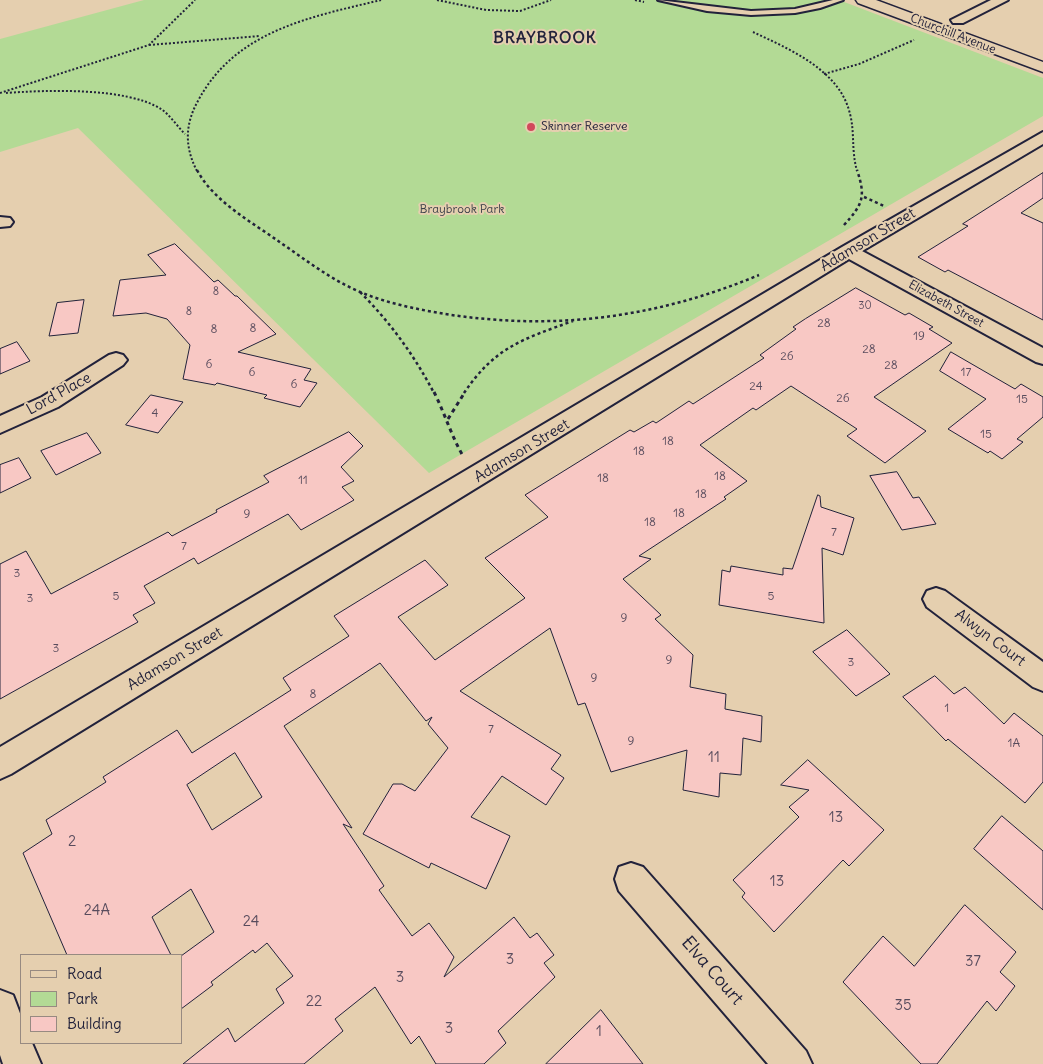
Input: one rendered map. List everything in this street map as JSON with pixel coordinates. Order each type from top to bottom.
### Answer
[{"type":"main road","name":"Churchill Avenue","points":[[863,0],[1043,67]]},
{"type":"main road","name":"Churchill Avenue","points":[[903,0],[1043,51]]},
{"type":"main road","points":[[940,28],[958,20]]},
{"type":"street","points":[[958,20],[1002,0]]},
{"type":"street","name":"Adamson Street","points":[[0,764],[482,475],[849,251],[1043,137]]},
{"type":"street","name":"Elizabeth Street","points":[[849,251],[1043,357]]},
{"type":"street","name":"Lord Place","points":[[0,425],[50,402],[116,360]]},
{"type":"street","name":"Alwyn Court","points":[[936,599],[1043,678]]},
{"type":"street","name":"Elva Court","points":[[631,879],[793,1064]]},
{"type":"street","points":[[0,1008],[22,1064]]},
{"type":"lane","points":[[661,0],[726,13],[758,15],[800,12],[840,0]]},
{"type":"path","points":[[149,45],[195,0]]},
{"type":"path","points":[[381,0],[298,22],[263,36],[238,53],[215,73],[190,111],[185,134],[188,153],[195,169],[207,185],[224,201],[317,268],[359,292],[429,311],[515,320],[576,320],[634,315],[668,308],[732,288],[765,272]]},
{"type":"path","points":[[437,0],[486,10],[520,10],[551,0]]},
{"type":"path","points":[[824,74],[838,72],[868,61],[940,28]]},
{"type":"path","points":[[748,29],[801,57],[824,74],[846,101],[853,126],[852,149],[863,183],[864,197],[859,207],[840,229]]},
{"type":"path","points":[[0,94],[149,45],[263,36]]},
{"type":"path","points":[[0,94],[28,92],[97,94],[126,98],[160,109],[185,134]]},
{"type":"path","points":[[359,292],[383,316],[418,362],[448,419],[452,437],[464,458],[482,475]]},
{"type":"path","points":[[448,419],[484,366],[498,355],[538,334],[576,320]]},
{"type":"green space","name":"Braybrook Park","points":[[144,0],[839,0],[1043,78],[1043,116],[429,473],[78,128],[0,152],[0,39]]},
{"type":"building","points":[[1043,173],[1043,198],[1021,213],[1043,223],[1043,320],[948,270],[945,272],[918,257],[968,226],[963,224]]},
{"type":"building","points":[[175,244],[214,282],[218,280],[237,296],[276,334],[238,352],[311,369],[304,380],[317,383],[300,407],[264,398],[267,395],[217,383],[215,385],[183,379],[190,345],[167,319],[146,313],[113,316],[120,280],[166,275],[148,255]]},
{"type":"building","points":[[856,288],[905,315],[909,313],[933,327],[929,329],[952,343],[874,397],[926,431],[885,463],[847,436],[857,429],[791,386],[756,410],[753,408],[700,445],[747,481],[724,497],[726,499],[639,556],[651,559],[623,579],[661,615],[655,619],[693,655],[690,687],[726,694],[725,709],[762,716],[761,742],[743,738],[741,775],[720,773],[719,797],[683,790],[687,750],[611,772],[585,703],[578,705],[550,628],[460,691],[561,755],[551,769],[564,778],[546,805],[502,776],[471,817],[510,836],[486,889],[431,863],[429,868],[363,834],[393,784],[402,784],[415,791],[448,748],[428,724],[432,717],[426,721],[380,663],[284,726],[352,828],[343,824],[384,886],[379,890],[412,936],[429,923],[454,957],[444,977],[514,917],[530,938],[537,933],[554,955],[544,963],[555,977],[498,1031],[506,1043],[484,1064],[436,1064],[419,1036],[411,1044],[375,987],[335,1019],[343,1031],[304,1064],[183,1064],[228,1028],[235,1042],[284,1003],[276,989],[293,976],[267,943],[255,953],[253,950],[211,982],[213,985],[182,1008],[182,955],[214,932],[191,889],[152,917],[170,954],[67,954],[23,853],[52,834],[46,820],[106,782],[103,777],[177,730],[192,753],[291,690],[283,678],[349,636],[334,616],[425,560],[448,585],[398,617],[435,660],[525,598],[485,558],[548,517],[525,495],[630,430],[634,432],[653,421],[656,423],[689,401],[693,404],[764,358],[760,355],[796,329],[793,327]],"holes":[[[235,753],[262,797],[212,830],[187,785]]]},
{"type":"building","points":[[84,300],[78,333],[49,336],[57,303]]},
{"type":"building","points":[[17,342],[30,361],[0,374],[0,349]]},
{"type":"building","points":[[951,352],[1015,389],[1021,384],[1043,397],[1043,417],[1017,439],[1023,442],[1002,459],[990,451],[988,453],[948,429],[986,399],[940,371]]},
{"type":"building","points":[[151,395],[183,402],[158,433],[126,425]]},
{"type":"building","points":[[349,432],[363,446],[341,467],[354,481],[342,487],[354,500],[301,530],[288,514],[198,564],[194,558],[144,586],[155,603],[133,615],[138,622],[0,699],[0,564],[26,551],[51,594],[168,532],[172,536],[217,512],[216,510],[269,482],[264,476]]},
{"type":"building","points":[[87,433],[101,453],[56,475],[41,451]]},
{"type":"building","points":[[19,458],[31,478],[0,493],[0,465]]},
{"type":"building","points":[[897,472],[913,498],[919,497],[936,524],[902,530],[870,476]]},
{"type":"building","points":[[818,495],[820,496],[821,507],[854,518],[843,555],[822,548],[824,623],[719,605],[722,570],[730,572],[731,566],[783,575],[783,568],[792,569]]},
{"type":"building","points":[[847,630],[890,674],[856,696],[813,652]]},
{"type":"building","points":[[935,676],[954,694],[965,687],[1004,724],[1014,713],[1043,736],[1043,782],[1025,803],[948,739],[946,741],[903,697]]},
{"type":"building","points":[[808,760],[884,830],[849,866],[843,860],[774,932],[742,897],[745,893],[733,880],[799,817],[789,807],[809,790],[781,785]]},
{"type":"building","points":[[1002,816],[1043,851],[1043,910],[974,849]]},
{"type":"building","points":[[965,905],[1016,952],[1000,972],[1015,986],[996,1011],[987,1001],[937,1064],[921,1064],[843,982],[883,936],[914,966]]},
{"type":"building","points":[[601,1010],[643,1064],[546,1064]]},
{"type":"place","name":"Skinner Reserve","points":[[531,127]]},
{"type":"district","name":"BRAYBROOK","points":[[545,38]]}]
